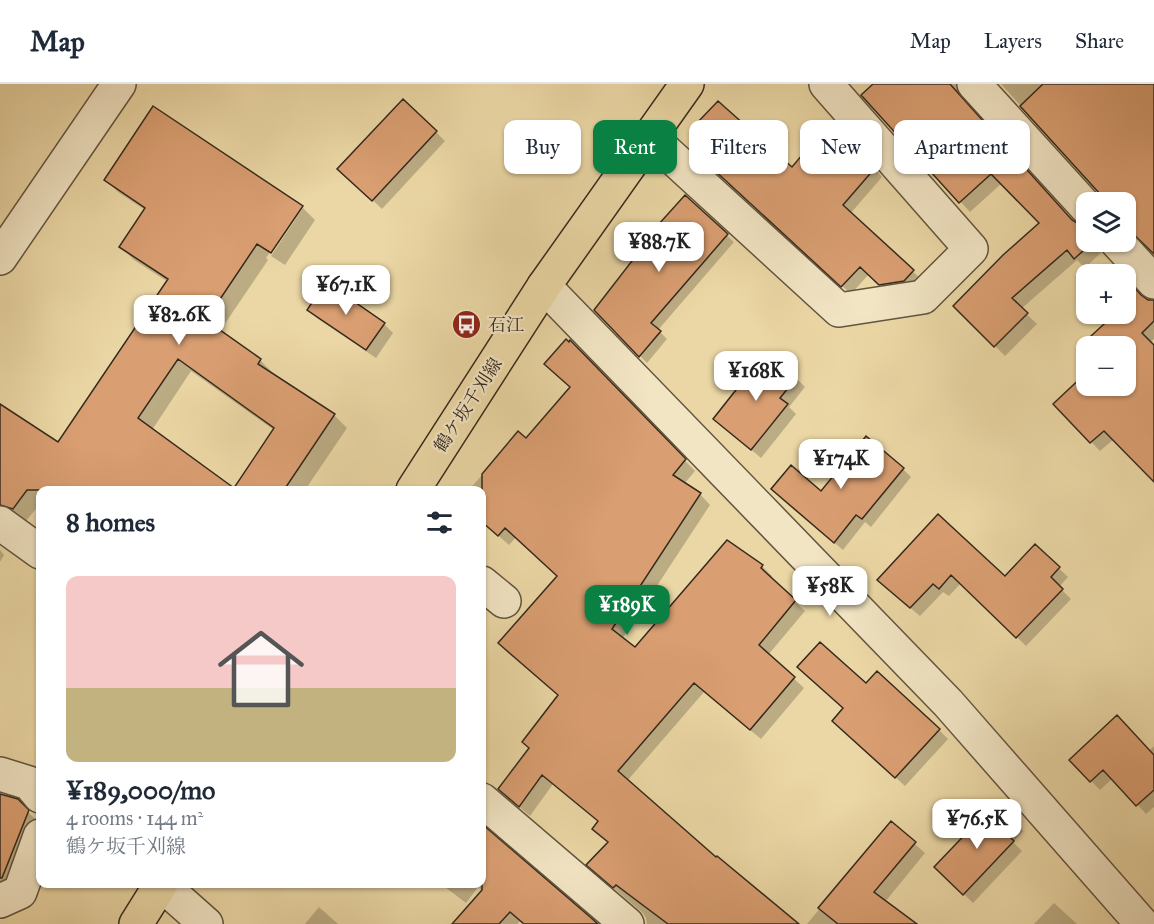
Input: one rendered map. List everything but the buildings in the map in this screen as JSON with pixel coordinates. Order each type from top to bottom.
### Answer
[{"type":"main road","name":"鶴ケ坂千刈線","points":[[661,120],[681,87]]},
{"type":"main road","name":"鶴ケ坂千刈線","points":[[416,486],[544,286],[624,174]]},
{"type":"main road","points":[[136,924],[158,888]]},
{"type":"street","points":[[0,258],[119,84]]},
{"type":"street","points":[[677,162],[839,310],[923,297],[971,249],[826,84]]},
{"type":"street","points":[[986,87],[1076,195]]},
{"type":"street","points":[[1126,252],[1154,282]]},
{"type":"street","points":[[544,286],[948,703],[1142,924]]},
{"type":"street","points":[[0,523],[36,549]]},
{"type":"street","points":[[0,774],[29,783],[36,791]]},
{"type":"street","points":[[486,803],[627,924]]},
{"type":"street","points":[[0,902],[20,892],[36,847]]},
{"type":"street","points":[[166,888],[206,924]]},
{"type":"place","name":"石江","points":[[467,325]]}]
